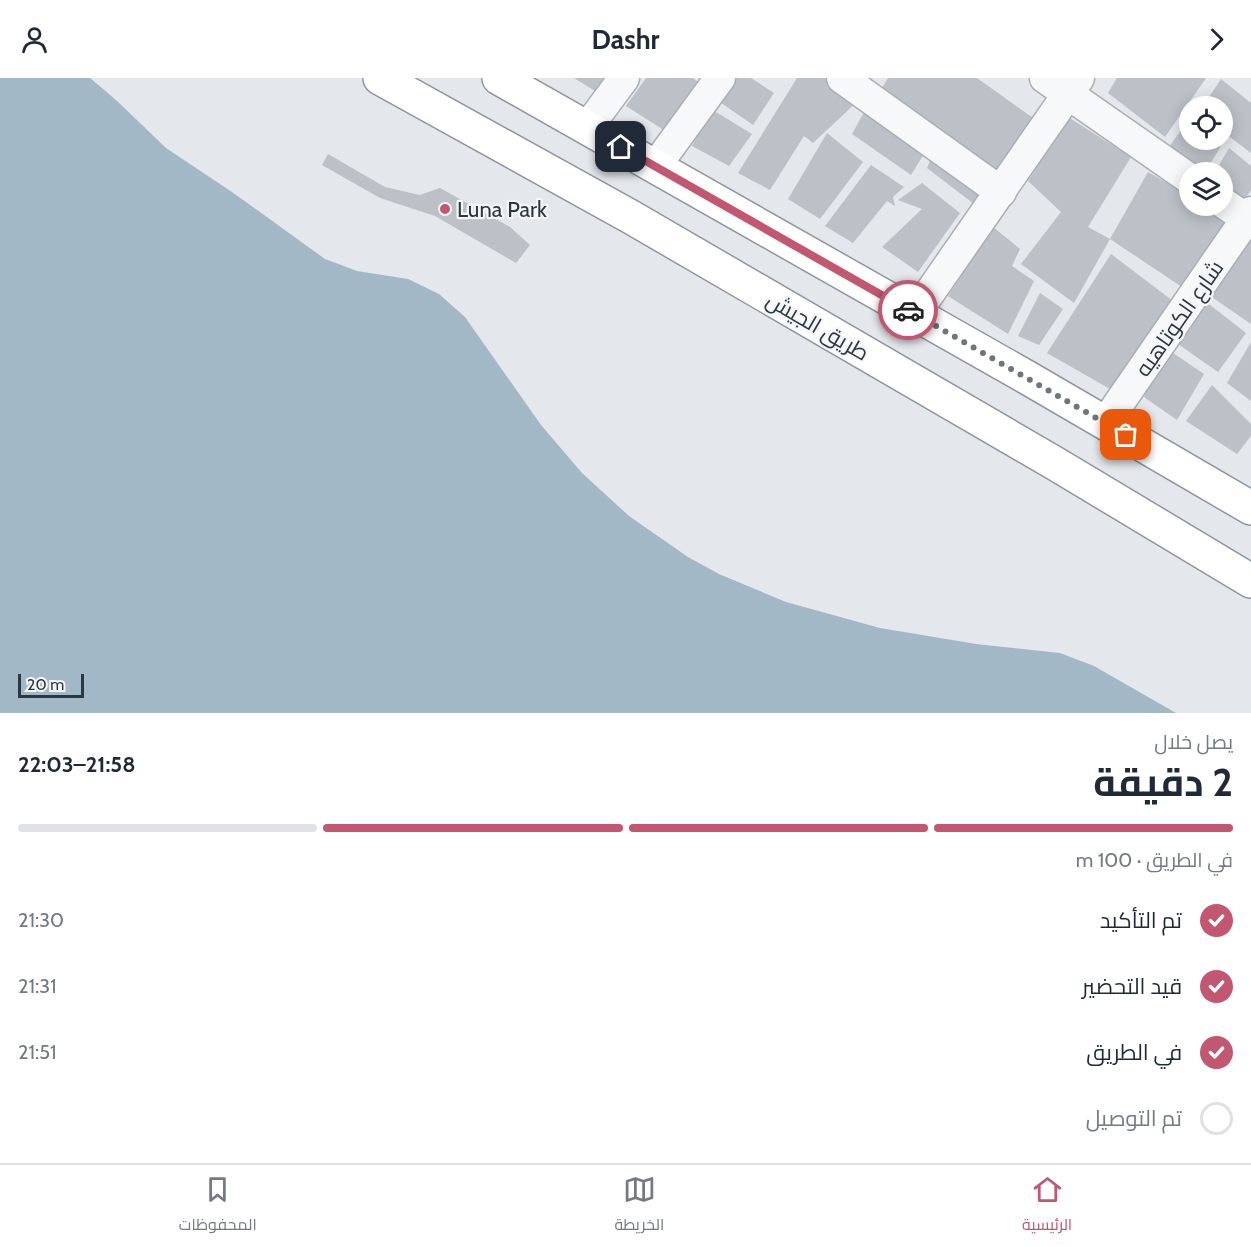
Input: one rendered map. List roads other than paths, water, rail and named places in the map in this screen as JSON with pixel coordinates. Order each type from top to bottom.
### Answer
[{"type":"highway","name":"طريق الجيش","points":[[380,78],[631,217],[1056,464],[1251,581]]},
{"type":"highway","points":[[499,78],[1106,422],[1251,508]]},
{"type":"street","points":[[587,128],[624,78]]},
{"type":"street","points":[[655,167],[720,78]]},
{"type":"street","points":[[842,78],[1001,192]]},
{"type":"street","points":[[915,314],[1001,192],[1064,83],[1179,171]]},
{"type":"street","points":[[1233,208],[1250,218]]},
{"type":"street","name":"شارع الكوتاهيه","points":[[1106,422],[1250,218]]},
{"type":"water","points":[[0,78],[90,78],[166,148],[325,259],[357,271],[408,279],[439,294],[465,317],[541,425],[582,473],[629,516],[688,557],[719,574],[786,602],[880,628],[976,644],[1060,653],[1094,666],[1176,713],[0,713]]},
{"type":"place","name":"Luna Park","points":[[445,209]]}]
